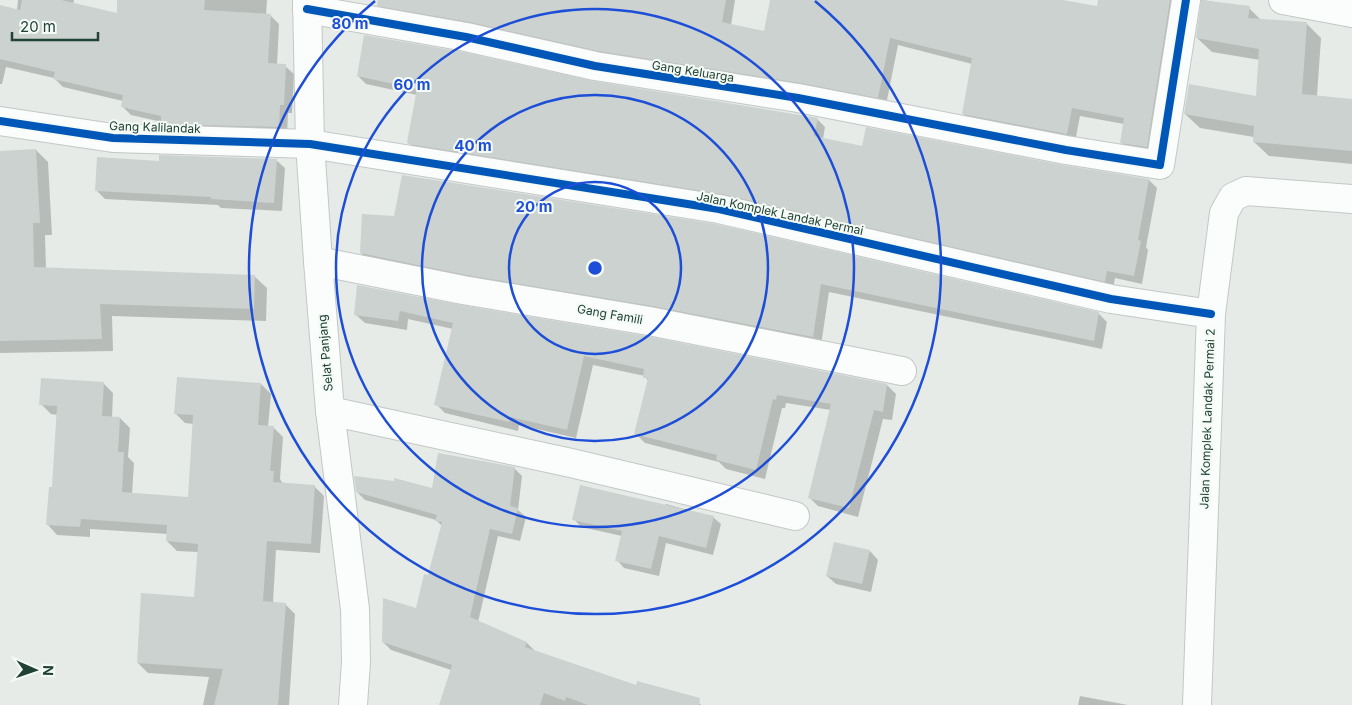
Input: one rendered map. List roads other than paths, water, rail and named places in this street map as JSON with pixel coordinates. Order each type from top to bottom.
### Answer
[{"type":"street","name":"Gang Keluarga","points":[[307,4],[595,66],[798,98],[1076,152],[1160,165],[1186,0]]},
{"type":"street","points":[[1284,0],[1352,13]]},
{"type":"street","name":"Selat Panjang","points":[[307,4],[310,144],[318,260],[330,411],[355,609],[356,662],[353,705]]},
{"type":"street","name":"Gang Kalilandak","points":[[0,121],[113,138],[310,144]]},
{"type":"street","name":"Jalan Komplek Landak Permai","points":[[310,144],[719,210],[1111,299],[1212,314]]},
{"type":"street","name":"Jalan Komplek Landak Permai 2","points":[[1197,705],[1212,314],[1224,213],[1233,197],[1246,191],[1352,199]]},
{"type":"street","name":"Gang Famili","points":[[318,260],[463,290],[649,321],[902,371]]},
{"type":"street","points":[[330,411],[571,462],[795,516]]}]
